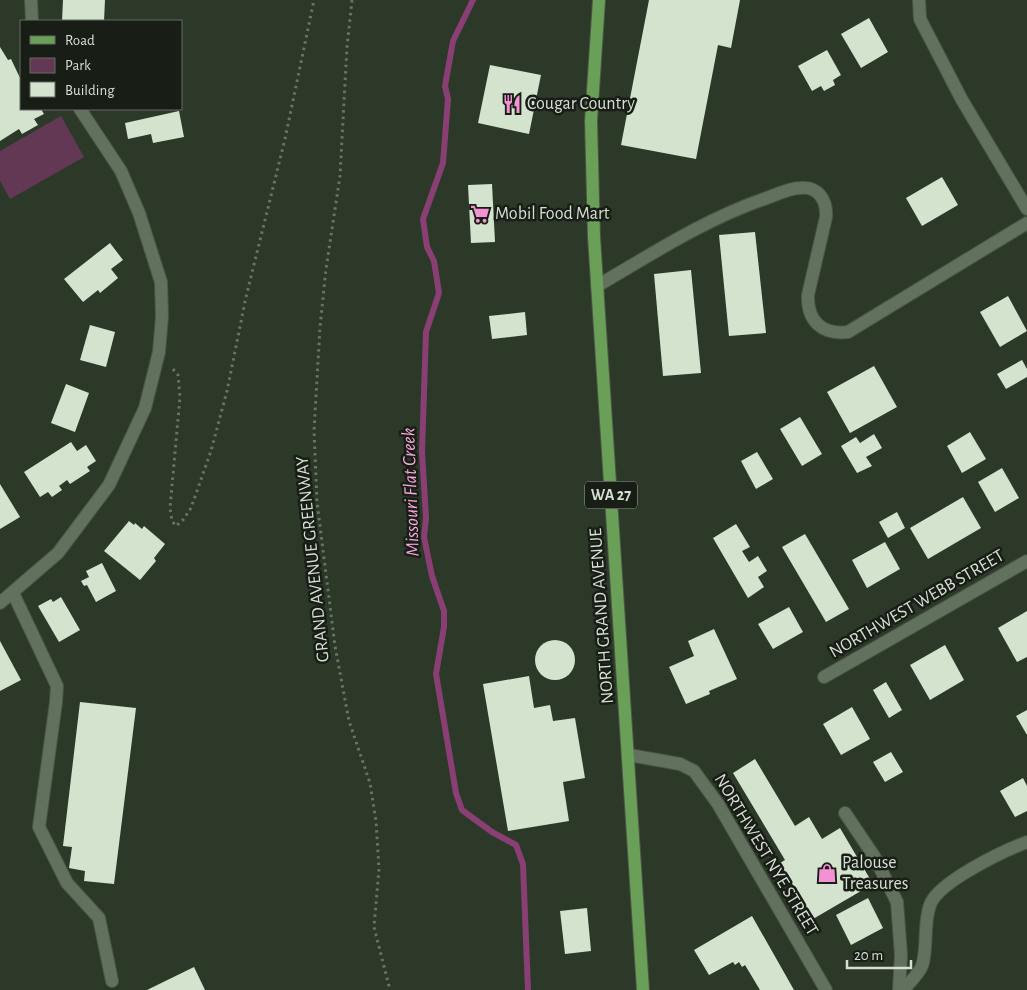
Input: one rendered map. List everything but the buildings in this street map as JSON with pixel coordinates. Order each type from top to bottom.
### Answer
[{"type":"main road","name":"NORTH GRAND AVENUE","points":[[600,0],[591,121],[594,237],[643,990]]},
{"type":"street","points":[[31,0],[32,20]]},
{"type":"street","points":[[919,0],[920,19],[932,44],[962,100],[1027,209]]},
{"type":"street","points":[[0,603],[58,553],[109,485],[145,408],[159,352],[162,316],[161,282],[140,213],[121,171],[81,110]]},
{"type":"street","points":[[597,286],[701,226],[740,207],[800,188],[810,189],[818,193],[824,200],[826,217],[808,295],[808,305],[811,316],[825,331],[836,333],[848,332],[1027,223]]},
{"type":"street","name":"NORTHWEST WEBB STREET","points":[[824,677],[1027,561]]},
{"type":"street","points":[[13,593],[57,686],[39,827],[67,883],[99,918],[112,981]]},
{"type":"street","name":"NORTHWEST NYE STREET","points":[[628,755],[680,764],[694,771],[718,804],[826,990]]},
{"type":"street","points":[[846,813],[874,856],[897,902],[901,955],[901,990]]},
{"type":"street","points":[[901,990],[915,977],[921,967],[930,906],[936,894],[950,881],[1010,848],[1027,842]]},
{"type":"path","points":[[159,352],[178,375],[180,397],[170,508],[172,520],[176,526],[183,520],[191,508],[211,451],[227,391],[246,297],[286,139],[314,0]]},
{"type":"path","name":"GRAND AVENUE GREENWAY","points":[[352,0],[347,47],[340,176],[326,269],[320,327],[314,431],[317,502],[335,646],[349,721],[370,783],[376,821],[379,869],[374,927],[390,990]]},
{"type":"green space","points":[[61,116],[84,157],[10,199],[0,181],[0,151]]},
{"type":"waterway","name":"Missouri Flat Creek","points":[[473,0],[453,41],[445,86],[448,99],[443,163],[423,219],[427,247],[434,261],[439,293],[426,332],[422,452],[426,518],[424,537],[432,576],[444,611],[444,627],[436,674],[456,793],[462,810],[492,832],[516,845],[523,864],[528,990]]},
{"type":"place","name":"Cougar Country","points":[[512,104]]},
{"type":"place","name":"Mobil Food Mart","points":[[480,214]]},
{"type":"place","name":"Palouse Treasures","points":[[827,873]]}]
